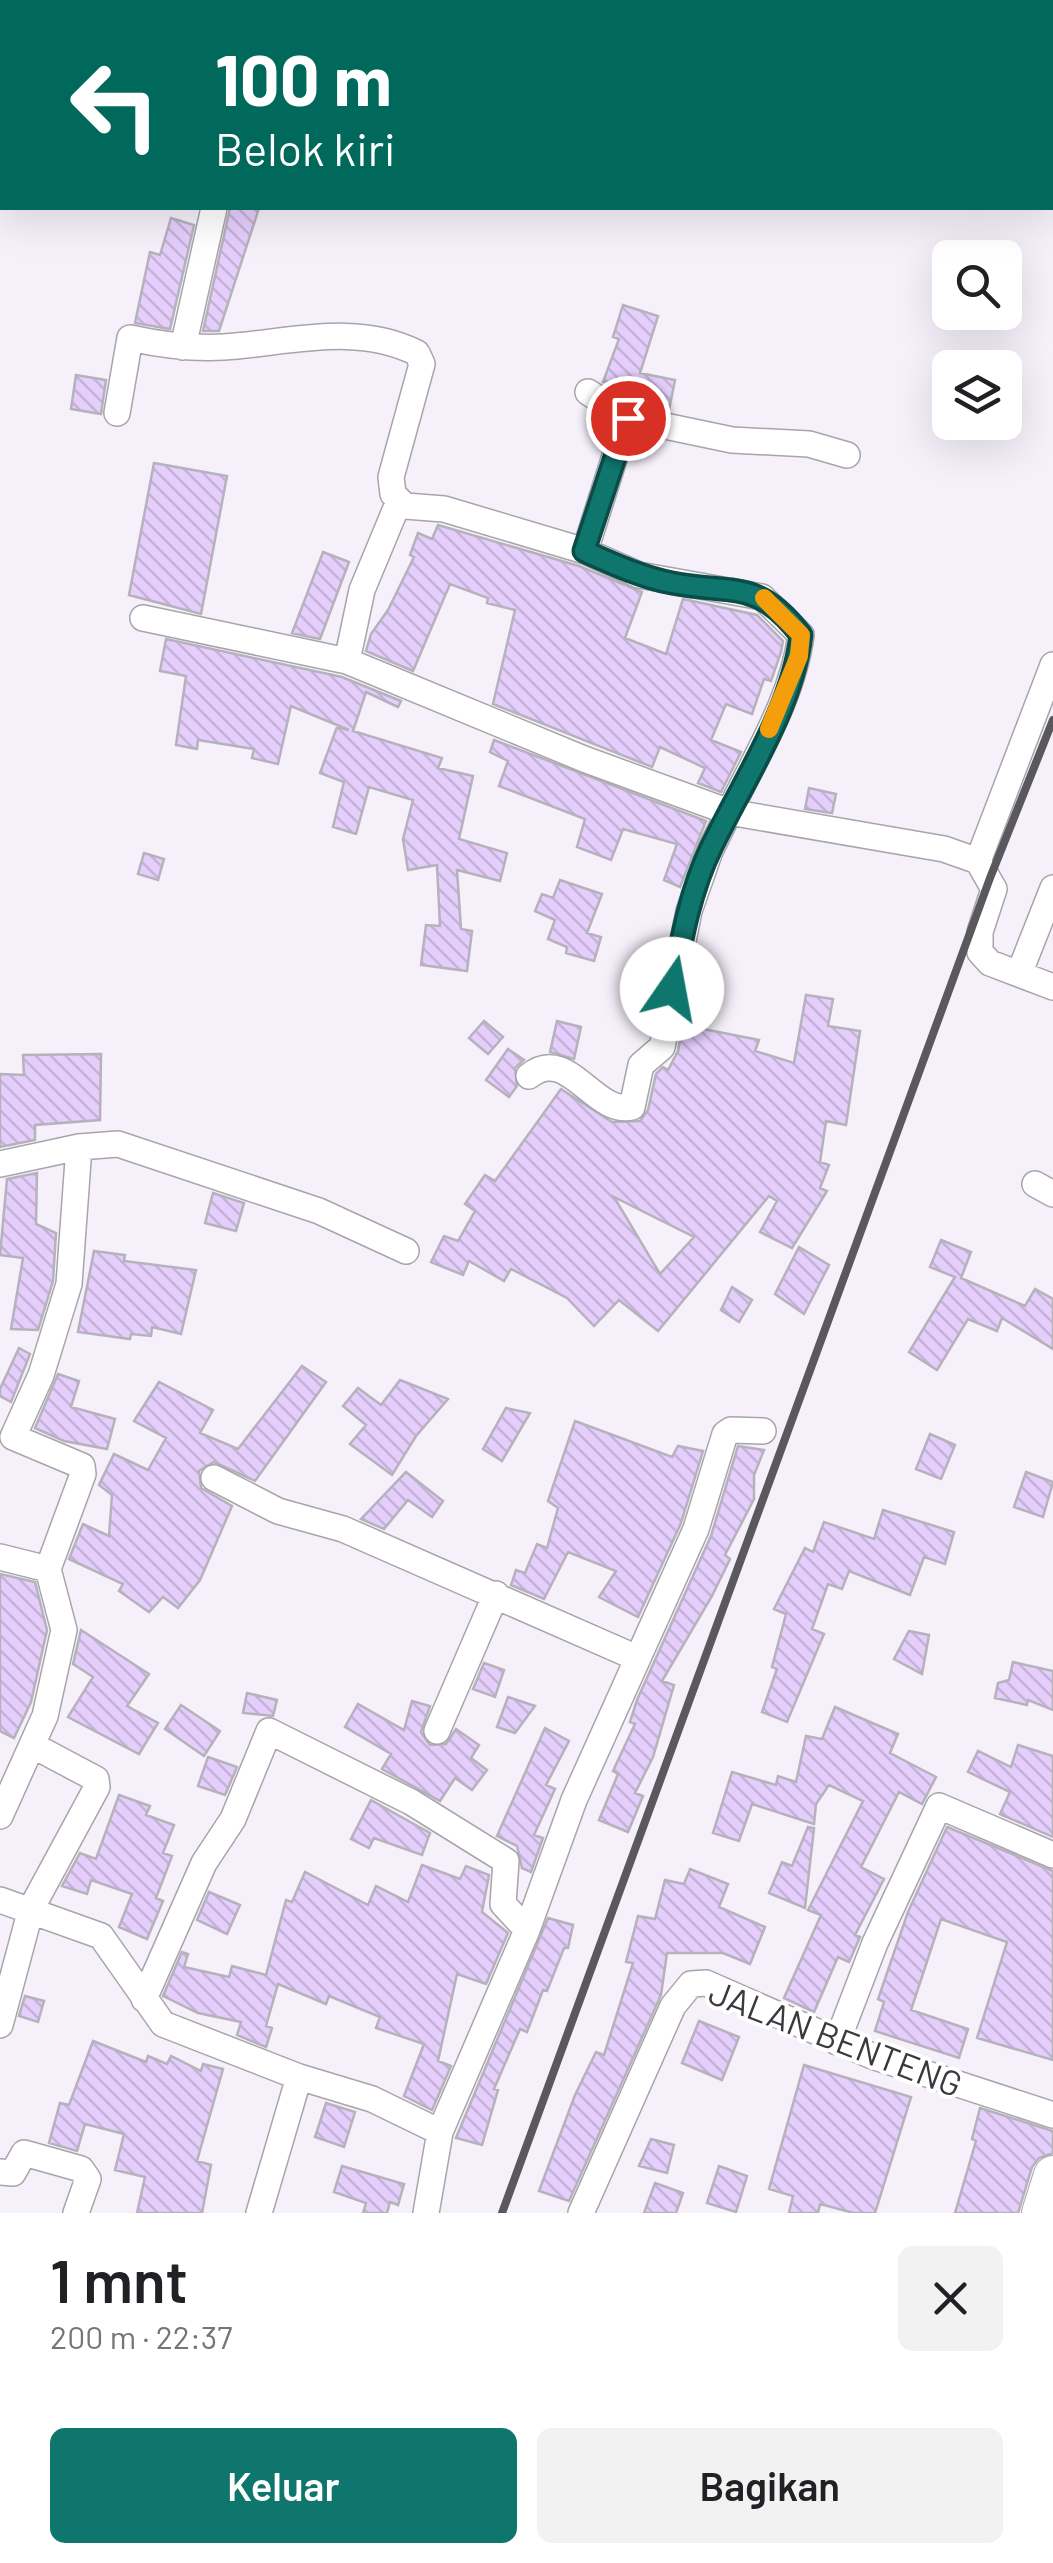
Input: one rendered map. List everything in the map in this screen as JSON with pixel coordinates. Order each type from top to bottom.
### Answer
[{"type":"main road","points":[[1041,2213],[1053,2174]]},
{"type":"street","points":[[184,347],[214,210]]},
{"type":"street","points":[[117,414],[130,338],[184,347],[333,337],[392,344],[418,353],[421,370],[391,477],[393,494],[400,501],[416,509],[444,509],[584,551],[640,575],[762,597],[780,610],[801,635],[784,699],[710,851],[689,911],[662,1047],[641,1065],[632,1107],[613,1106],[560,1069],[539,1069],[529,1076]]},
{"type":"street","points":[[588,392],[628,418],[732,440],[810,444],[847,456]]},
{"type":"street","points":[[584,551],[628,418]]},
{"type":"street","points":[[347,661],[362,590],[400,501]]},
{"type":"street","points":[[142,618],[347,661],[584,759],[730,812],[944,849],[978,861],[994,889],[980,932],[980,952],[990,962],[1053,987]]},
{"type":"street","points":[[978,861],[1053,665]]},
{"type":"street","points":[[1019,974],[1053,888]]},
{"type":"street","points":[[0,1164],[79,1146],[118,1144],[320,1211],[406,1252]]},
{"type":"street","points":[[0,1816],[34,1746],[64,1630],[48,1569],[84,1469],[13,1437],[41,1374],[69,1284],[79,1146]]},
{"type":"street","points":[[431,2212],[440,2132],[527,1930],[574,1800],[696,1529],[725,1434],[731,1430],[764,1432]]},
{"type":"street","points":[[214,1478],[278,1511],[342,1529],[637,1658]]},
{"type":"street","points":[[0,1557],[48,1569]]},
{"type":"street","points":[[437,1731],[496,1594]]},
{"type":"street","points":[[144,1999],[204,1862],[233,1820],[269,1731],[412,1802],[506,1861],[503,1904],[527,1930]]},
{"type":"street","points":[[0,2025],[31,1909],[98,1782],[34,1746]]},
{"type":"street","points":[[837,2042],[875,1943],[939,1806],[958,1810],[1053,1854]]},
{"type":"street","points":[[0,1900],[101,1936],[162,2024],[299,2077],[372,2100],[440,2132]]},
{"type":"street","name":"JALAN BENTENG","points":[[581,2213],[673,2006],[691,1984],[706,1984],[837,2042],[1053,2114]]},
{"type":"street","points":[[259,2213],[299,2077]]},
{"type":"street","points":[[0,2172],[13,2173],[24,2153],[81,2169],[88,2179],[76,2213]]},
{"type":"building","points":[[230,210],[258,210],[219,331],[203,331]]},
{"type":"building","points":[[171,218],[194,225],[170,329],[135,323],[150,252],[160,255]]},
{"type":"building","points":[[623,305],[658,316],[640,373],[675,380],[669,410],[640,404],[642,396],[603,382],[619,339],[613,337]]},
{"type":"building","points":[[76,375],[106,380],[101,414],[71,409]]},
{"type":"building","points":[[154,463],[227,476],[201,614],[129,595]]},
{"type":"building","points":[[438,525],[579,566],[642,592],[625,638],[666,654],[683,599],[757,615],[783,641],[781,652],[771,681],[764,679],[752,714],[726,704],[711,740],[741,752],[721,792],[698,783],[705,768],[660,747],[652,767],[493,704],[515,610],[487,603],[488,598],[450,584],[413,671],[366,651],[371,634],[388,610],[414,557],[410,555],[418,533],[432,539]]},
{"type":"building","points":[[323,552],[349,562],[320,639],[292,633]]},
{"type":"building","points":[[166,639],[342,677],[401,701],[398,707],[366,692],[353,731],[442,758],[438,768],[473,776],[459,839],[507,853],[500,881],[457,870],[461,929],[472,931],[467,971],[421,965],[426,925],[440,926],[437,865],[408,870],[403,839],[413,800],[369,787],[356,834],[333,827],[344,782],[320,773],[337,727],[349,730],[291,706],[278,764],[252,758],[254,749],[198,740],[197,749],[176,745],[186,676],[160,671]]},
{"type":"building","points":[[494,740],[706,821],[680,887],[664,880],[677,844],[623,829],[611,860],[577,847],[585,819],[499,786],[508,761],[490,752]]},
{"type":"building","points":[[809,788],[836,794],[832,813],[805,809]]},
{"type":"building","points":[[144,853],[164,859],[158,880],[138,874]]},
{"type":"building","points":[[560,880],[602,894],[587,933],[601,937],[594,961],[566,953],[567,947],[548,939],[555,920],[535,911],[542,894],[553,898]]},
{"type":"building","points":[[806,995],[833,999],[828,1026],[860,1031],[846,1125],[826,1121],[820,1162],[829,1165],[820,1188],[827,1191],[792,1248],[760,1232],[777,1201],[769,1196],[658,1331],[619,1300],[594,1326],[567,1298],[511,1269],[504,1281],[469,1261],[463,1275],[431,1262],[444,1236],[458,1241],[475,1211],[465,1204],[485,1175],[495,1181],[561,1089],[612,1122],[640,1121],[648,1110],[656,1074],[663,1067],[668,1070],[678,1051],[683,1025],[759,1040],[755,1051],[794,1063]],"holes":[[[614,1197],[694,1237],[660,1274]]]},
{"type":"building","points":[[484,1021],[503,1037],[488,1054],[469,1038]]},
{"type":"building","points":[[557,1021],[581,1027],[574,1059],[550,1052]]},
{"type":"building","points":[[508,1049],[524,1060],[515,1068],[517,1086],[509,1097],[486,1080]]},
{"type":"building","points":[[101,1054],[100,1120],[35,1125],[35,1140],[0,1147],[0,1074],[24,1075],[23,1055]]},
{"type":"building","points":[[37,1173],[36,1224],[56,1233],[53,1281],[38,1330],[11,1329],[23,1258],[0,1255],[7,1179]]},
{"type":"building","points":[[213,1193],[244,1203],[236,1231],[205,1223]]},
{"type":"building","points":[[941,1240],[971,1252],[961,1278],[1025,1306],[1035,1289],[1053,1299],[1053,1349],[1002,1318],[997,1331],[968,1319],[937,1370],[909,1352],[955,1277],[930,1267]]},
{"type":"building","points":[[799,1247],[829,1265],[804,1314],[775,1294]]},
{"type":"building","points":[[94,1251],[125,1255],[124,1261],[196,1270],[181,1334],[152,1327],[151,1336],[131,1334],[130,1339],[78,1332]]},
{"type":"building","points":[[732,1287],[752,1300],[739,1322],[721,1310]]},
{"type":"building","points":[[19,1348],[30,1354],[11,1402],[0,1396],[0,1389]]},
{"type":"building","points":[[302,1366],[326,1382],[255,1481],[214,1462],[199,1471],[201,1488],[232,1506],[200,1580],[178,1608],[163,1597],[149,1612],[119,1591],[123,1584],[69,1559],[83,1524],[109,1536],[112,1495],[99,1485],[114,1454],[148,1470],[166,1438],[134,1421],[159,1382],[213,1410],[200,1433],[238,1449]]},
{"type":"building","points":[[58,1374],[79,1381],[71,1407],[115,1419],[107,1449],[64,1441],[35,1428]]},
{"type":"building","points":[[400,1380],[448,1399],[416,1436],[392,1475],[350,1444],[366,1425],[343,1406],[358,1388],[381,1405]]},
{"type":"building","points":[[506,1408],[530,1413],[502,1461],[483,1449]]},
{"type":"building","points":[[575,1421],[672,1457],[678,1446],[703,1451],[681,1523],[638,1617],[599,1597],[616,1571],[568,1552],[544,1599],[511,1585],[516,1570],[525,1573],[537,1544],[547,1548],[558,1508],[548,1501]]},
{"type":"building","points":[[930,1434],[955,1445],[941,1479],[916,1469]]},
{"type":"building","points":[[738,1446],[764,1450],[754,1475],[754,1499],[725,1555],[730,1559],[712,1596],[662,1681],[674,1685],[653,1757],[635,1793],[643,1796],[628,1832],[599,1820],[618,1774],[613,1771],[635,1724],[630,1722],[637,1700],[711,1536]]},
{"type":"building","points":[[406,1472],[443,1501],[432,1517],[408,1500],[384,1529],[361,1519]]},
{"type":"building","points":[[1026,1472],[1053,1482],[1043,1517],[1014,1507]]},
{"type":"building","points":[[883,1510],[954,1532],[945,1564],[924,1557],[910,1595],[849,1571],[842,1589],[828,1584],[812,1629],[824,1634],[787,1722],[762,1712],[777,1669],[772,1667],[786,1614],[774,1609],[805,1548],[813,1552],[824,1522],[874,1539]]},
{"type":"building","points":[[0,1574],[35,1582],[47,1630],[31,1702],[14,1738],[0,1731]]},
{"type":"building","points":[[81,1630],[149,1674],[127,1706],[158,1723],[139,1754],[68,1717],[93,1677],[73,1664]]},
{"type":"building","points":[[909,1631],[929,1635],[922,1674],[894,1659]]},
{"type":"building","points":[[1013,1662],[1053,1671],[1053,1710],[1028,1700],[1027,1705],[995,1698],[998,1683],[1009,1680]]},
{"type":"building","points":[[484,1663],[504,1670],[495,1697],[473,1689]]},
{"type":"building","points":[[247,1693],[277,1700],[273,1716],[243,1713]]},
{"type":"building","points":[[508,1697],[535,1706],[515,1733],[497,1727]]},
{"type":"building","points":[[412,1701],[430,1706],[421,1732],[430,1745],[446,1744],[456,1729],[479,1745],[471,1758],[487,1770],[472,1790],[455,1778],[440,1801],[382,1769],[391,1754],[345,1727],[358,1704],[404,1730]]},
{"type":"building","points":[[181,1705],[220,1731],[204,1756],[165,1729]]},
{"type":"building","points":[[835,1707],[898,1734],[890,1753],[936,1777],[922,1804],[899,1792],[861,1867],[884,1879],[855,1935],[860,1937],[849,1962],[838,1957],[814,2012],[784,1998],[821,1915],[808,1910],[863,1801],[829,1785],[816,1804],[814,1824],[752,1804],[739,1841],[713,1833],[732,1772],[776,1785],[778,1776],[796,1782],[806,1736],[822,1739]]},
{"type":"building","points":[[545,1728],[569,1741],[546,1785],[555,1789],[534,1835],[543,1838],[531,1872],[522,1868],[517,1846],[497,1836]]},
{"type":"building","points":[[1018,1745],[1053,1756],[1053,1837],[1000,1814],[1010,1792],[968,1772],[978,1751],[1011,1767]]},
{"type":"building","points":[[208,1757],[237,1767],[225,1795],[198,1786]]},
{"type":"building","points":[[119,1795],[150,1806],[146,1815],[174,1825],[163,1853],[172,1856],[156,1898],[163,1901],[147,1939],[119,1927],[132,1894],[91,1880],[87,1894],[62,1886],[80,1853],[96,1859]]},
{"type":"building","points":[[371,1800],[430,1833],[422,1855],[374,1838],[369,1848],[351,1839]]},
{"type":"building","points":[[808,1827],[814,1828],[805,1908],[769,1893],[782,1862],[792,1866]]},
{"type":"building","points":[[947,1827],[1053,1871],[1053,2060],[977,2038],[1007,1942],[941,1919],[911,2010],[968,2029],[959,2058],[875,2031],[884,2002],[878,1999],[908,1912]]},
{"type":"building","points":[[422,1865],[460,1879],[466,1866],[489,1875],[482,1912],[508,1933],[486,1984],[457,1974],[438,2061],[451,2066],[432,2110],[404,2096],[424,2044],[376,2028],[380,2017],[329,1996],[326,2004],[278,1984],[266,2026],[272,2028],[266,2047],[237,2035],[241,2022],[198,2013],[163,1996],[182,1952],[188,1954],[184,1967],[229,1977],[232,1966],[266,1975],[286,1900],[292,1902],[305,1872],[368,1905],[376,1886],[408,1902]]},
{"type":"building","points":[[690,1869],[728,1884],[719,1907],[765,1927],[750,1964],[723,1953],[667,1953],[661,1995],[569,2201],[539,2191],[575,2095],[596,2052],[604,2055],[633,1963],[626,1962],[638,1916],[655,1919],[665,1880],[684,1884]]},
{"type":"building","points":[[209,1892],[240,1905],[227,1934],[197,1920]]},
{"type":"building","points":[[548,1918],[573,1925],[568,1948],[564,1948],[547,1991],[543,1990],[527,2032],[520,2029],[494,2089],[498,2090],[482,2145],[456,2138]]},
{"type":"building","points":[[25,1996],[44,2001],[38,2022],[19,2016]]},
{"type":"building","points":[[699,2021],[739,2037],[722,2080],[682,2063]]},
{"type":"building","points":[[93,2041],[146,2062],[148,2056],[167,2064],[171,2056],[201,2071],[203,2064],[223,2069],[197,2161],[211,2165],[202,2213],[137,2213],[145,2177],[115,2170],[124,2134],[85,2124],[77,2151],[49,2143],[60,2103],[69,2105]]},
{"type":"building","points":[[804,2065],[911,2097],[875,2213],[854,2213],[820,2204],[818,2213],[789,2213],[793,2196],[769,2189]]},
{"type":"building","points":[[326,2103],[355,2112],[344,2147],[315,2137]]},
{"type":"building","points":[[980,2108],[1053,2131],[1053,2153],[1039,2158],[1032,2167],[1018,2213],[955,2213],[976,2141],[972,2139]]},
{"type":"building","points":[[651,2139],[674,2145],[667,2173],[639,2166]]},
{"type":"building","points":[[342,2166],[404,2184],[398,2205],[390,2202],[387,2213],[363,2213],[366,2203],[334,2192]]},
{"type":"building","points":[[719,2166],[747,2176],[736,2212],[707,2203]]},
{"type":"building","points":[[655,2183],[683,2193],[676,2213],[644,2213]]},
{"type":"railway","points":[[502,2213],[990,878],[1053,720]]},
{"type":"slow traffic","points":[[764,598],[801,635],[799,656],[769,729]]},
{"type":"route","points":[[628,418],[584,551],[640,575],[762,597],[780,610],[801,635],[799,656],[784,699],[710,851],[689,911],[672,989]]}]
